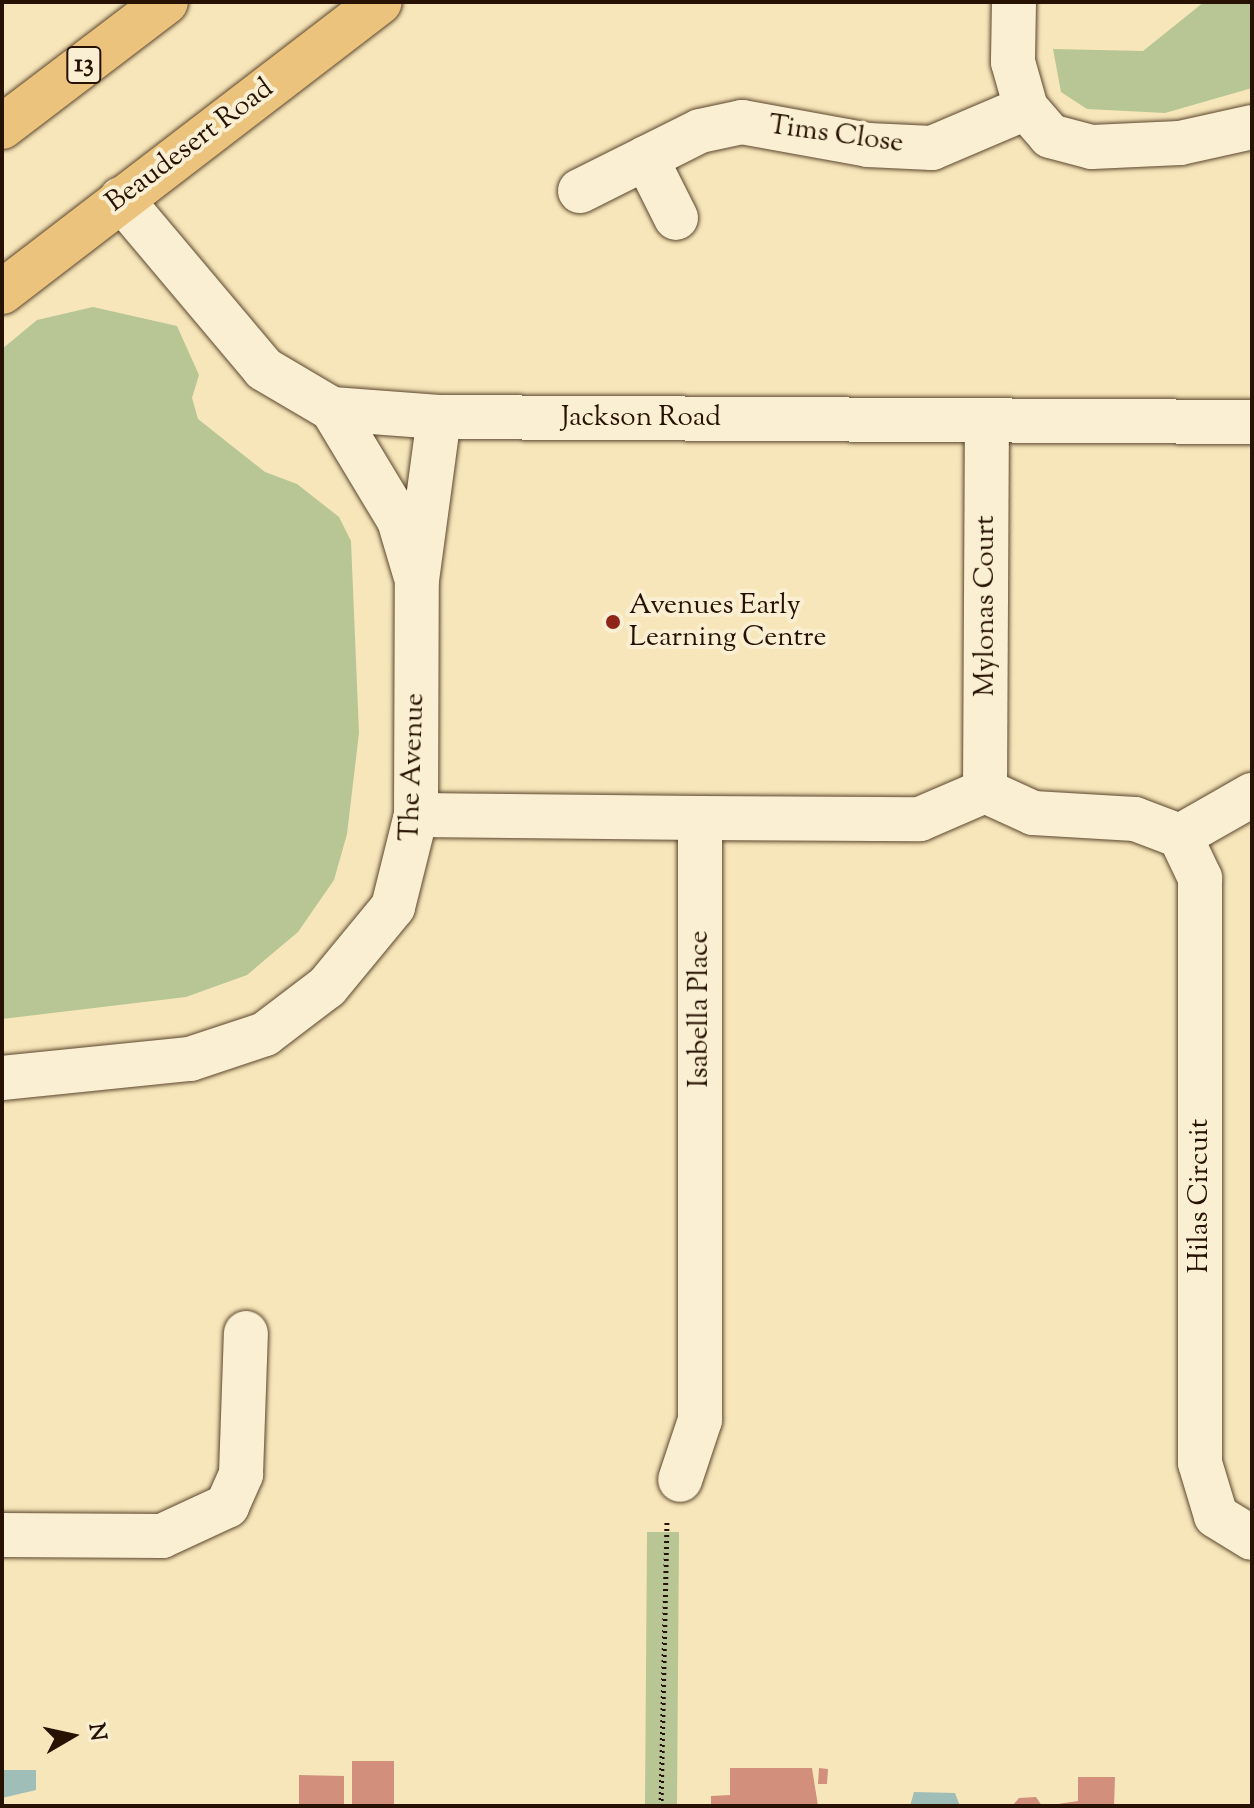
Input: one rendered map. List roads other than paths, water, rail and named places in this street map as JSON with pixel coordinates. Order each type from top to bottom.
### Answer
[{"type":"highway","name":"13","points":[[2,127],[166,2]]},
{"type":"highway","name":"Beaudesert Road","points":[[2,292],[380,2]]},
{"type":"street","points":[[1014,2],[1013,62],[1026,108],[1050,136],[1092,147],[1180,143],[1252,127]]},
{"type":"street","name":"Tims Close","points":[[580,191],[700,131],[742,122],[868,145],[932,148],[1026,108]]},
{"type":"street","points":[[646,158],[676,218]]},
{"type":"street","name":"Jackson Road","points":[[121,199],[264,369],[332,409],[439,417],[1252,422]]},
{"type":"street","points":[[332,409],[399,520],[417,580]]},
{"type":"street","name":"The Avenue","points":[[2,1078],[190,1059],[299,1015],[393,907],[416,815],[417,580],[439,417]]},
{"type":"street","name":"Mylonas Court","points":[[985,791],[987,421]]},
{"type":"street","points":[[416,815],[920,819],[985,791],[1033,813],[1135,819],[1180,836],[1252,795]]},
{"type":"street","name":"Isabella Place","points":[[680,1480],[700,1420],[700,818]]},
{"type":"street","name":"Hilas Circuit","points":[[1180,836],[1200,878],[1200,1463],[1216,1516],[1252,1538]]},
{"type":"street","points":[[2,1535],[162,1536],[227,1506],[241,1474],[246,1333]]},
{"type":"water","points":[[2,1770],[36,1770],[36,1790],[2,1798]]},
{"type":"water","points":[[914,1792],[955,1793],[960,1806],[910,1806]]},
{"type":"place","name":"Avenues Early Learning Centre","points":[[613,622]]}]
